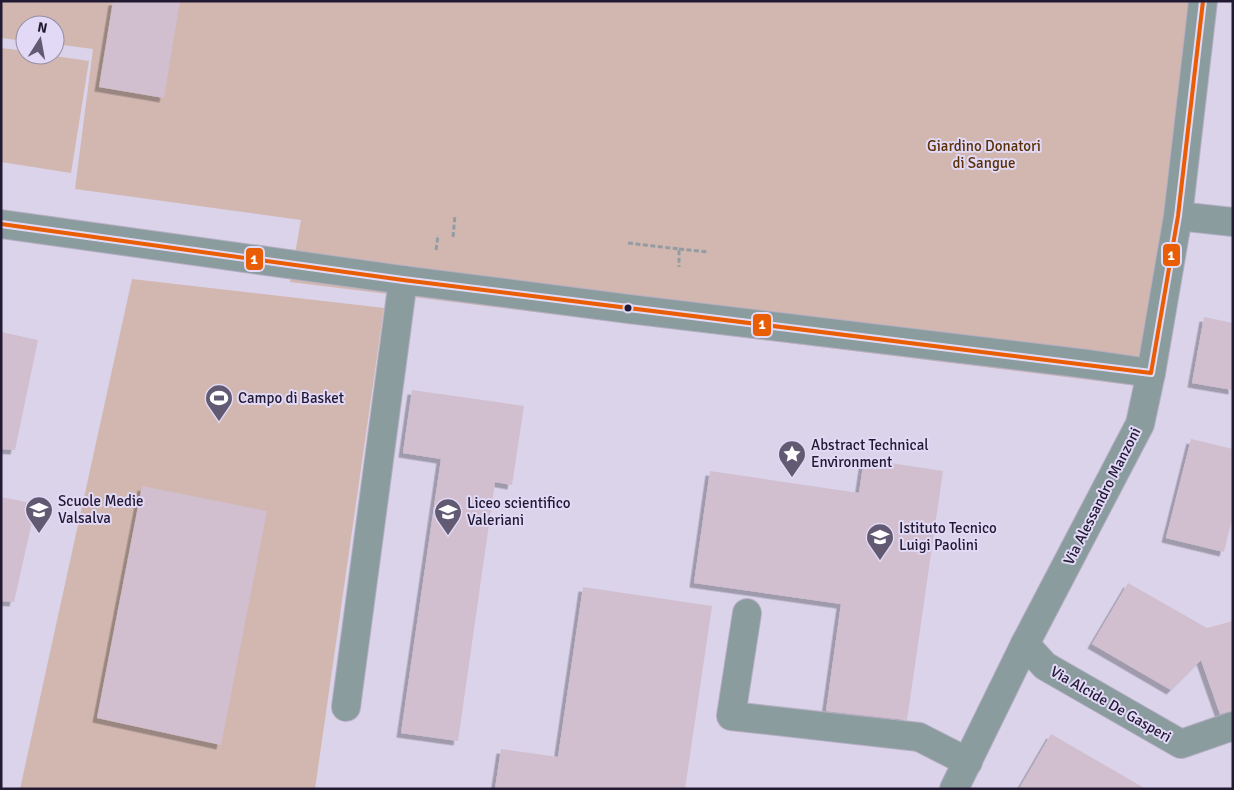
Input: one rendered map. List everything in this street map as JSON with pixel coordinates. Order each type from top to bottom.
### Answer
[{"type":"street","name":"Via Alessandro Manzoni","points":[[954,789],[1025,644],[1140,424],[1151,374],[1178,216],[1203,1]]},
{"type":"street","points":[[1178,216],[1233,222]]},
{"type":"street","points":[[1,224],[403,280],[1077,363],[1151,374]]},
{"type":"street","points":[[346,706],[403,280]]},
{"type":"street","points":[[747,613],[731,716],[919,736],[968,762]]},
{"type":"street","name":"Via Alcide De Gasperi","points":[[1025,644],[1046,666],[1181,744],[1233,726]]},
{"type":"path","points":[[453,237],[455,215]]},
{"type":"path","points":[[628,243],[708,252]]},
{"type":"path","points":[[679,250],[679,267]]},
{"type":"green space","name":"Giardino Donatori di Sangue","points":[[1,1],[1212,1],[1155,388],[290,282],[301,220],[75,189],[93,49],[65,45],[65,15],[15,15],[15,40],[1,38]]},
{"type":"green space","points":[[1,48],[15,50],[15,65],[65,65],[65,57],[89,61],[71,173],[1,162]]},
{"type":"green space","points":[[132,279],[384,308],[315,789],[20,789]]},
{"type":"building","points":[[113,1],[180,1],[164,98],[99,87]]},
{"type":"building","points":[[1204,317],[1233,323],[1233,390],[1192,383]]},
{"type":"building","points":[[1,332],[38,340],[15,450],[1,449]]},
{"type":"building","points":[[412,390],[524,406],[512,485],[495,482],[458,741],[401,733],[441,459],[403,453]]},
{"type":"building","points":[[1191,439],[1233,449],[1233,515],[1224,552],[1166,538]]},
{"type":"building","points":[[864,459],[943,471],[907,720],[826,711],[841,604],[694,583],[710,471],[859,493]]},
{"type":"building","points":[[142,486],[267,511],[221,745],[97,718]]},
{"type":"building","points":[[1,497],[36,504],[14,602],[1,601]]},
{"type":"building","points":[[1128,583],[1207,628],[1233,621],[1233,711],[1220,714],[1201,660],[1171,690],[1092,644]]},
{"type":"building","points":[[583,587],[712,606],[685,789],[495,789],[501,749],[558,757]]},
{"type":"building","points":[[1051,734],[1146,789],[1019,789]]},
{"type":"transit line","name":"1","points":[[1,224],[403,280],[1151,373],[1178,216],[1203,1]]},
{"type":"place","name":"Campo di Basket","points":[[219,422]]},
{"type":"place","name":"Abstract Technical Environment","points":[[792,478]]},
{"type":"place","name":"Scuole Medie Valsalva","points":[[39,534]]},
{"type":"place","name":"Liceo scientifico Valeriani","points":[[448,536]]},
{"type":"place","name":"Istituto Tecnico Luigi Paolini","points":[[880,561]]}]
